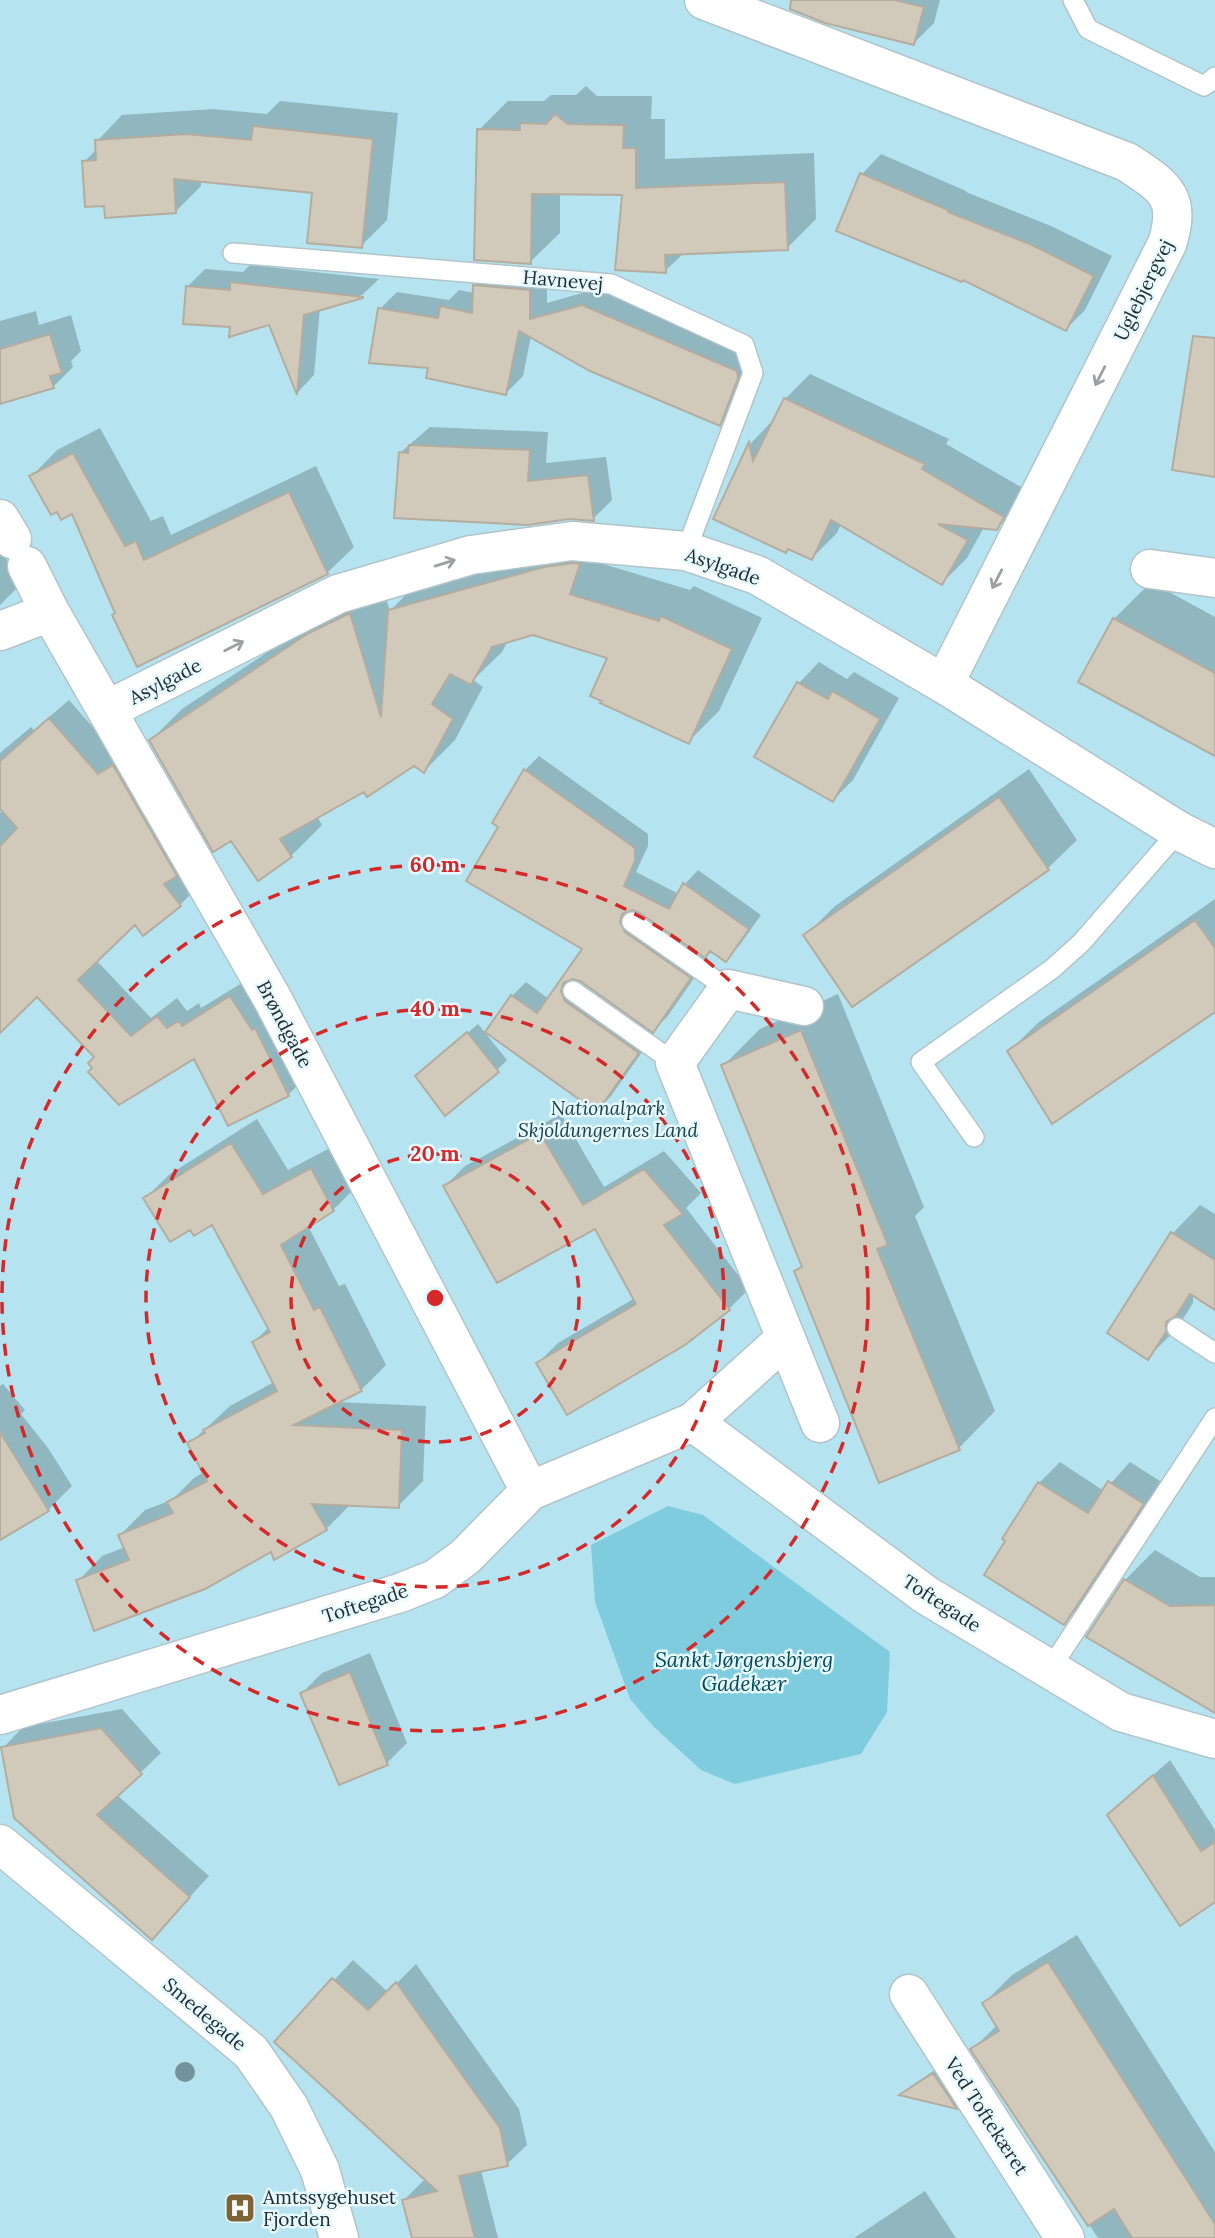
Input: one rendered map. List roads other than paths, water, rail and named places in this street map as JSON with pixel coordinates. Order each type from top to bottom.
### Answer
[{"type":"street","name":"Uglebjergvej","points":[[704,0],[1127,162],[1151,178],[1173,202],[1173,225],[1167,244],[944,684]]},
{"type":"street","name":"Brøndgade","points":[[13,541],[50,612],[272,998],[530,1491]]},
{"type":"street","name":"Asylgade","points":[[107,710],[338,594],[471,555],[572,541],[686,551],[757,575],[944,684],[1179,831],[1215,849]]},
{"type":"street","points":[[1150,569],[1215,578]]},
{"type":"street","points":[[0,631],[50,612]]},
{"type":"street","points":[[804,1006],[728,989],[675,1063],[820,1423]]},
{"type":"street","name":"Toftegade","points":[[0,1715],[400,1593],[435,1579],[465,1557],[530,1491],[693,1422],[786,1338]]},
{"type":"street","name":"Toftegade","points":[[693,1422],[926,1595],[1121,1713],[1215,1739]]},
{"type":"street","name":"Smedegade","points":[[0,1844],[251,2052],[289,2107],[320,2170],[339,2238]]},
{"type":"street","name":"Ved Toftekæret","points":[[909,1994],[1065,2238]]},
{"type":"lane","points":[[1073,0],[1088,29],[1204,86],[1215,77]]},
{"type":"lane","name":"Havnevej","points":[[233,253],[611,284],[744,345],[753,373],[686,551]]},
{"type":"lane","points":[[974,1137],[920,1062],[1052,970],[1081,943],[1179,831]]},
{"type":"lane","points":[[632,922],[728,989]]},
{"type":"lane","points":[[573,991],[675,1063]]},
{"type":"lane","points":[[1177,1328],[1215,1353]]},
{"type":"lane","points":[[1050,1669],[1215,1418]]},
{"type":"water","name":"Sankt Jørgensbjerg Gadekær","points":[[668,1506],[703,1515],[890,1652],[887,1712],[861,1754],[735,1784],[701,1770],[654,1727],[630,1699],[595,1602],[591,1545]]},
{"type":"place","name":"Amtssygehuset Fjorden","points":[[240,2208]]},
{"type":"park label","name":"Nationalpark Skjoldungernes Land","points":[[608,1119]]}]
